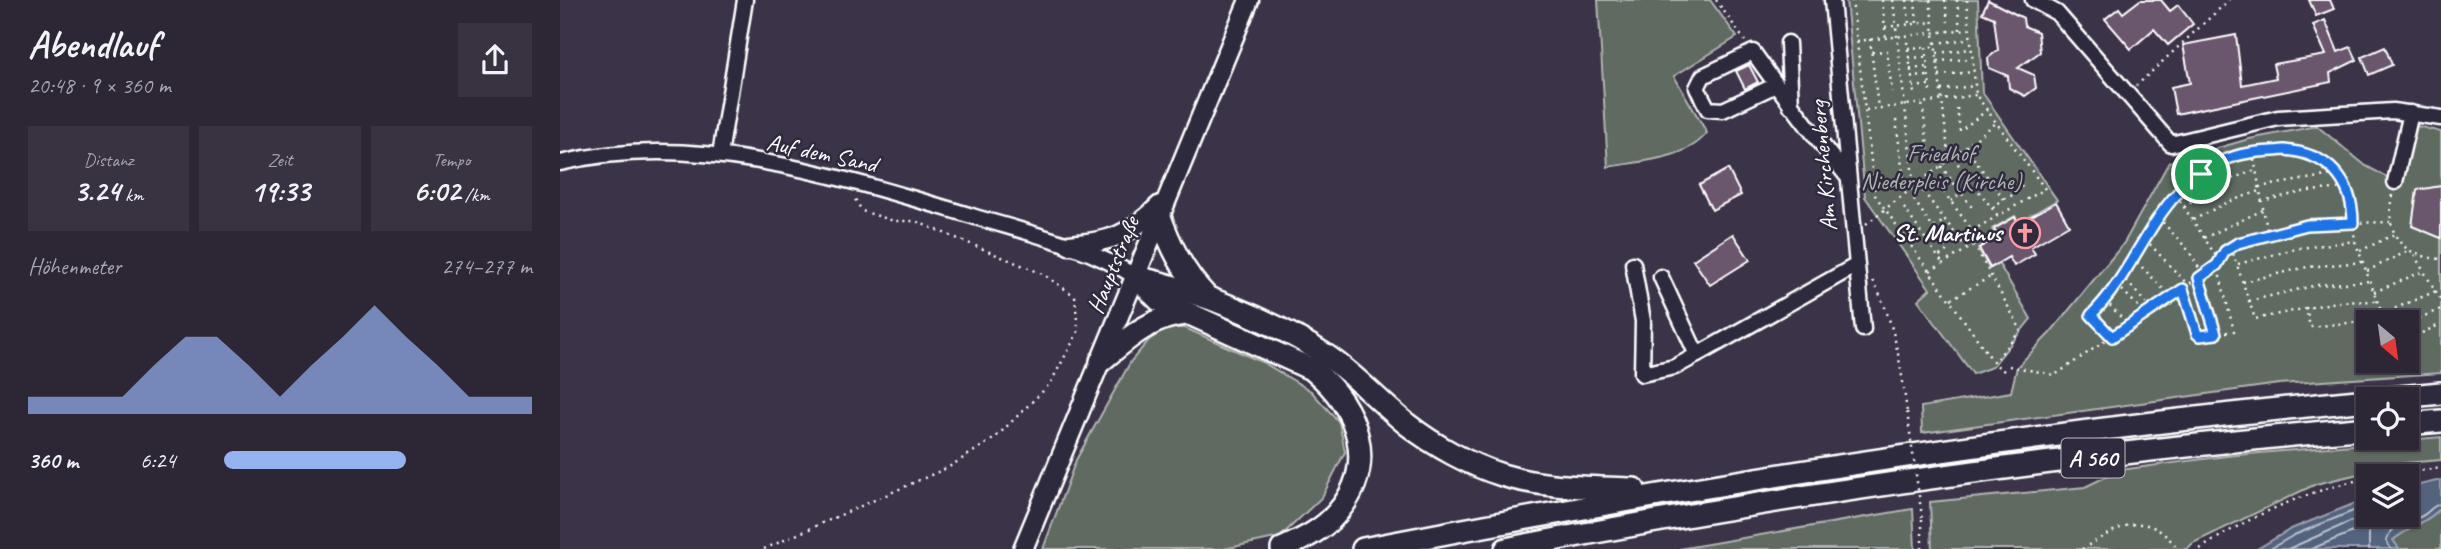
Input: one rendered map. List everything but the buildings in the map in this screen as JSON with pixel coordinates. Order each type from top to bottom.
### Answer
[{"type":"highway","points":[[1162,207],[1169,241],[1188,278],[1207,298]]},
{"type":"highway","points":[[1136,277],[1207,298],[1319,351],[1409,425],[1437,444],[1502,475],[1548,485],[1676,491]]},
{"type":"highway","points":[[1136,277],[1159,300],[1313,370],[1332,386],[1347,407],[1356,427],[1360,447],[1357,470],[1349,494],[1337,513],[1315,532],[1282,549]]},
{"type":"highway","points":[[1101,361],[1136,332],[1167,315],[1187,314]]},
{"type":"highway","points":[[2419,395],[2441,393]]},
{"type":"highway","name":"A 560","points":[[1363,549],[1572,508],[2027,438],[2356,401]]},
{"type":"highway","points":[[2419,423],[2441,421]]},
{"type":"highway","name":"A 560","points":[[1508,549],[1819,496],[1992,471],[2356,429]]},
{"type":"main road","name":"Hauptstraße","points":[[1023,549],[1249,0]]},
{"type":"main road","points":[[1069,245],[1105,242],[1142,222],[1162,207]]},
{"type":"street","points":[[720,155],[745,0]]},
{"type":"street","name":"Am Kirchenberg","points":[[1832,0],[1852,230],[1862,269],[1863,329]]},
{"type":"street","points":[[2033,0],[2057,13],[2171,144],[2278,118],[2298,119],[2355,112],[2411,113],[2441,118]]},
{"type":"street","points":[[1788,43],[1791,107]]},
{"type":"street","points":[[1776,86],[1723,110],[1708,110],[1697,88],[1703,76],[1753,52],[1791,107],[1847,176]]},
{"type":"street","points":[[2395,181],[2411,113]]},
{"type":"street","name":"Auf dem Sand","points":[[560,163],[605,154],[641,152],[720,155],[844,181],[1069,245],[1107,259],[1136,277]]},
{"type":"street","points":[[1633,264],[1643,321],[1642,374],[1675,367],[1862,269]]},
{"type":"street","points":[[1661,277],[1698,355]]},
{"type":"path","points":[[1716,0],[1753,52]]},
{"type":"path","points":[[1852,0],[1875,195],[1994,362],[2004,371]]},
{"type":"path","points":[[1882,0],[1886,37]]},
{"type":"path","points":[[1893,0],[1913,178],[1967,249]]},
{"type":"path","points":[[1907,0],[1909,24]]},
{"type":"path","points":[[1915,0],[1917,24]]},
{"type":"path","points":[[1930,0],[1948,151],[1998,216]]},
{"type":"path","points":[[1945,0],[1948,22]]},
{"type":"path","points":[[1957,0],[1960,30]]},
{"type":"path","points":[[1967,0],[1976,95],[2045,189],[1975,229],[1974,245],[2021,330],[1994,362]]},
{"type":"path","points":[[2129,93],[2229,0]]},
{"type":"path","points":[[1885,27],[1933,22]]},
{"type":"path","points":[[1857,41],[1969,29]]},
{"type":"path","points":[[1906,35],[1914,93]]},
{"type":"path","points":[[1870,39],[1878,108]]},
{"type":"path","points":[[1908,48],[1970,39]]},
{"type":"path","points":[[1926,47],[1930,92]]},
{"type":"path","points":[[1937,53],[1971,49]]},
{"type":"path","points":[[1872,52],[1887,51],[1892,92]]},
{"type":"path","points":[[1909,58],[1927,57]]},
{"type":"path","points":[[1937,61],[1972,59]]},
{"type":"path","points":[[1889,64],[1900,63]]},
{"type":"path","points":[[1910,69],[1928,66]]},
{"type":"path","points":[[1939,75],[1973,72]]},
{"type":"path","points":[[1911,77],[1929,76]]},
{"type":"path","points":[[1913,87],[1930,85]]},
{"type":"path","points":[[1941,90],[1975,86]]},
{"type":"path","points":[[1865,110],[1976,95]]},
{"type":"path","points":[[1922,103],[1929,153],[1952,157]]},
{"type":"path","points":[[1957,108],[1960,131],[1987,110]]},
{"type":"path","points":[[1896,120],[1904,182],[1910,189]]},
{"type":"path","points":[[1852,230],[1862,228],[1996,123]]},
{"type":"path","points":[[2186,141],[2189,155],[2201,174]]},
{"type":"path","points":[[1965,147],[2004,199]]},
{"type":"path","points":[[2112,337],[2091,315],[2117,285],[2157,216],[2201,174],[2225,160],[2253,153],[2284,150],[2313,155],[2337,174],[2347,188],[2355,241],[2380,310]]},
{"type":"path","points":[[2253,153],[2268,234]]},
{"type":"path","points":[[1941,166],[1974,209]]},
{"type":"path","points":[[2184,208],[2205,191],[2256,170]]},
{"type":"path","points":[[1930,174],[1975,234]]},
{"type":"path","points":[[2193,220],[2259,189],[2337,174]]},
{"type":"path","points":[[764,549],[949,467],[995,438],[1050,384],[1078,331],[1075,296],[1043,274],[915,221],[894,221],[862,211],[844,181]]},
{"type":"path","points":[[2395,181],[2390,222],[2395,234],[2414,256],[2441,300]]},
{"type":"path","points":[[1992,208],[2017,193],[2024,183]]},
{"type":"path","points":[[2261,201],[2308,191],[2347,188]]},
{"type":"path","points":[[1951,201],[1961,193]]},
{"type":"path","points":[[2176,195],[2218,263],[2236,327],[2234,331],[2200,336],[2197,334],[2183,289]]},
{"type":"path","points":[[1913,200],[1948,250],[1938,257]]},
{"type":"path","points":[[1904,208],[1943,264]]},
{"type":"path","points":[[2204,238],[2263,210]]},
{"type":"path","points":[[2157,216],[2189,251],[2203,275]]},
{"type":"path","points":[[1933,228],[1945,220]]},
{"type":"path","points":[[2009,366],[2055,375],[2199,278],[2218,263],[2225,251],[2231,247],[2268,234],[2307,225],[2390,222]]},
{"type":"path","points":[[2360,251],[2395,234]]},
{"type":"path","points":[[2144,238],[2188,285]]},
{"type":"path","points":[[2237,264],[2300,248],[2355,241]]},
{"type":"path","points":[[1930,271],[1974,245]]},
{"type":"path","points":[[2231,247],[2255,319],[2306,307],[2377,301]]},
{"type":"path","points":[[2366,272],[2408,251]]},
{"type":"path","points":[[2414,256],[2441,259]]},
{"type":"path","points":[[2133,257],[2171,297]]},
{"type":"path","points":[[2243,282],[2307,267],[2363,262]]},
{"type":"path","points":[[1862,269],[1886,303],[1893,326],[1922,517],[1922,549]]},
{"type":"path","points":[[2374,292],[2424,271]]},
{"type":"path","points":[[2122,276],[2152,310]]},
{"type":"path","points":[[1951,299],[1990,277]]},
{"type":"path","points":[[2199,278],[2216,334]]},
{"type":"path","points":[[2249,301],[2317,285],[2370,281]]},
{"type":"path","points":[[2117,285],[2146,314]]},
{"type":"path","points":[[2393,310],[2438,293]]},
{"type":"path","points":[[2105,300],[2129,326]]},
{"type":"path","points":[[2306,307],[2310,327],[2356,323]]},
{"type":"path","points":[[2419,318],[2441,309]]},
{"type":"path","points":[[2422,333],[2441,324]]},
{"type":"path","points":[[2419,471],[2441,468]]},
{"type":"path","points":[[2200,549],[2241,523],[2323,487],[2356,480]]},
{"type":"path","points":[[2082,549],[2135,522],[2149,524],[2170,538],[2178,549]]},
{"type":"green space","points":[[1598,0],[1710,0],[1737,37],[1674,76],[1707,133],[1698,142],[1662,158],[1608,167]]},
{"type":"green space","name":"Friedhof Niederpleis (Kirche)","points":[[1846,0],[1978,0],[1982,92],[2057,200],[2019,222],[2015,216],[1992,229],[1996,237],[1978,248],[1989,269],[1999,264],[2031,319],[1992,367],[1973,374],[1918,300],[1930,289],[1865,197]]},
{"type":"green space","points":[[2413,125],[2441,132],[2441,373],[2279,384],[1922,433],[1921,407],[2011,392],[2017,367],[2050,333],[2124,243],[2169,162],[2249,139],[2317,126],[2366,166],[2396,182]]},
{"type":"green space","points":[[1167,328],[1185,328],[1264,363],[1311,391],[1339,422],[1345,452],[1322,497],[1280,537],[1224,549],[1043,549],[1076,460],[1131,361],[1149,340]]},
{"type":"green space","points":[[2441,437],[2441,460],[2401,464],[2356,464],[2356,475],[2316,484],[2193,543],[2187,549],[1932,549],[1930,502],[2085,487],[2120,470],[2226,456],[2356,445],[2356,450],[2419,450],[2419,439]]},
{"type":"green space","points":[[2441,508],[2441,549],[2399,549],[2393,540],[2414,527],[2419,527],[2419,524]]},
{"type":"green space","points":[[1912,509],[1915,549],[1679,549]]},
{"type":"water","points":[[2441,480],[2441,508],[2419,523],[2419,485]]},
{"type":"water","points":[[2356,503],[2356,527],[2413,527],[2393,540],[2399,549],[2257,549],[2291,529]]},
{"type":"place","name":"St. Martinus","points":[[2025,233]]},
{"type":"route","points":[[2284,150],[2313,155],[2345,182],[2353,207],[2353,223],[2307,225],[2238,243],[2225,251],[2217,265],[2199,278],[2216,334],[2197,334],[2183,289],[2112,337],[2091,315],[2113,292],[2160,212],[2186,185],[2201,174],[2216,164],[2245,154],[2284,150]]}]
